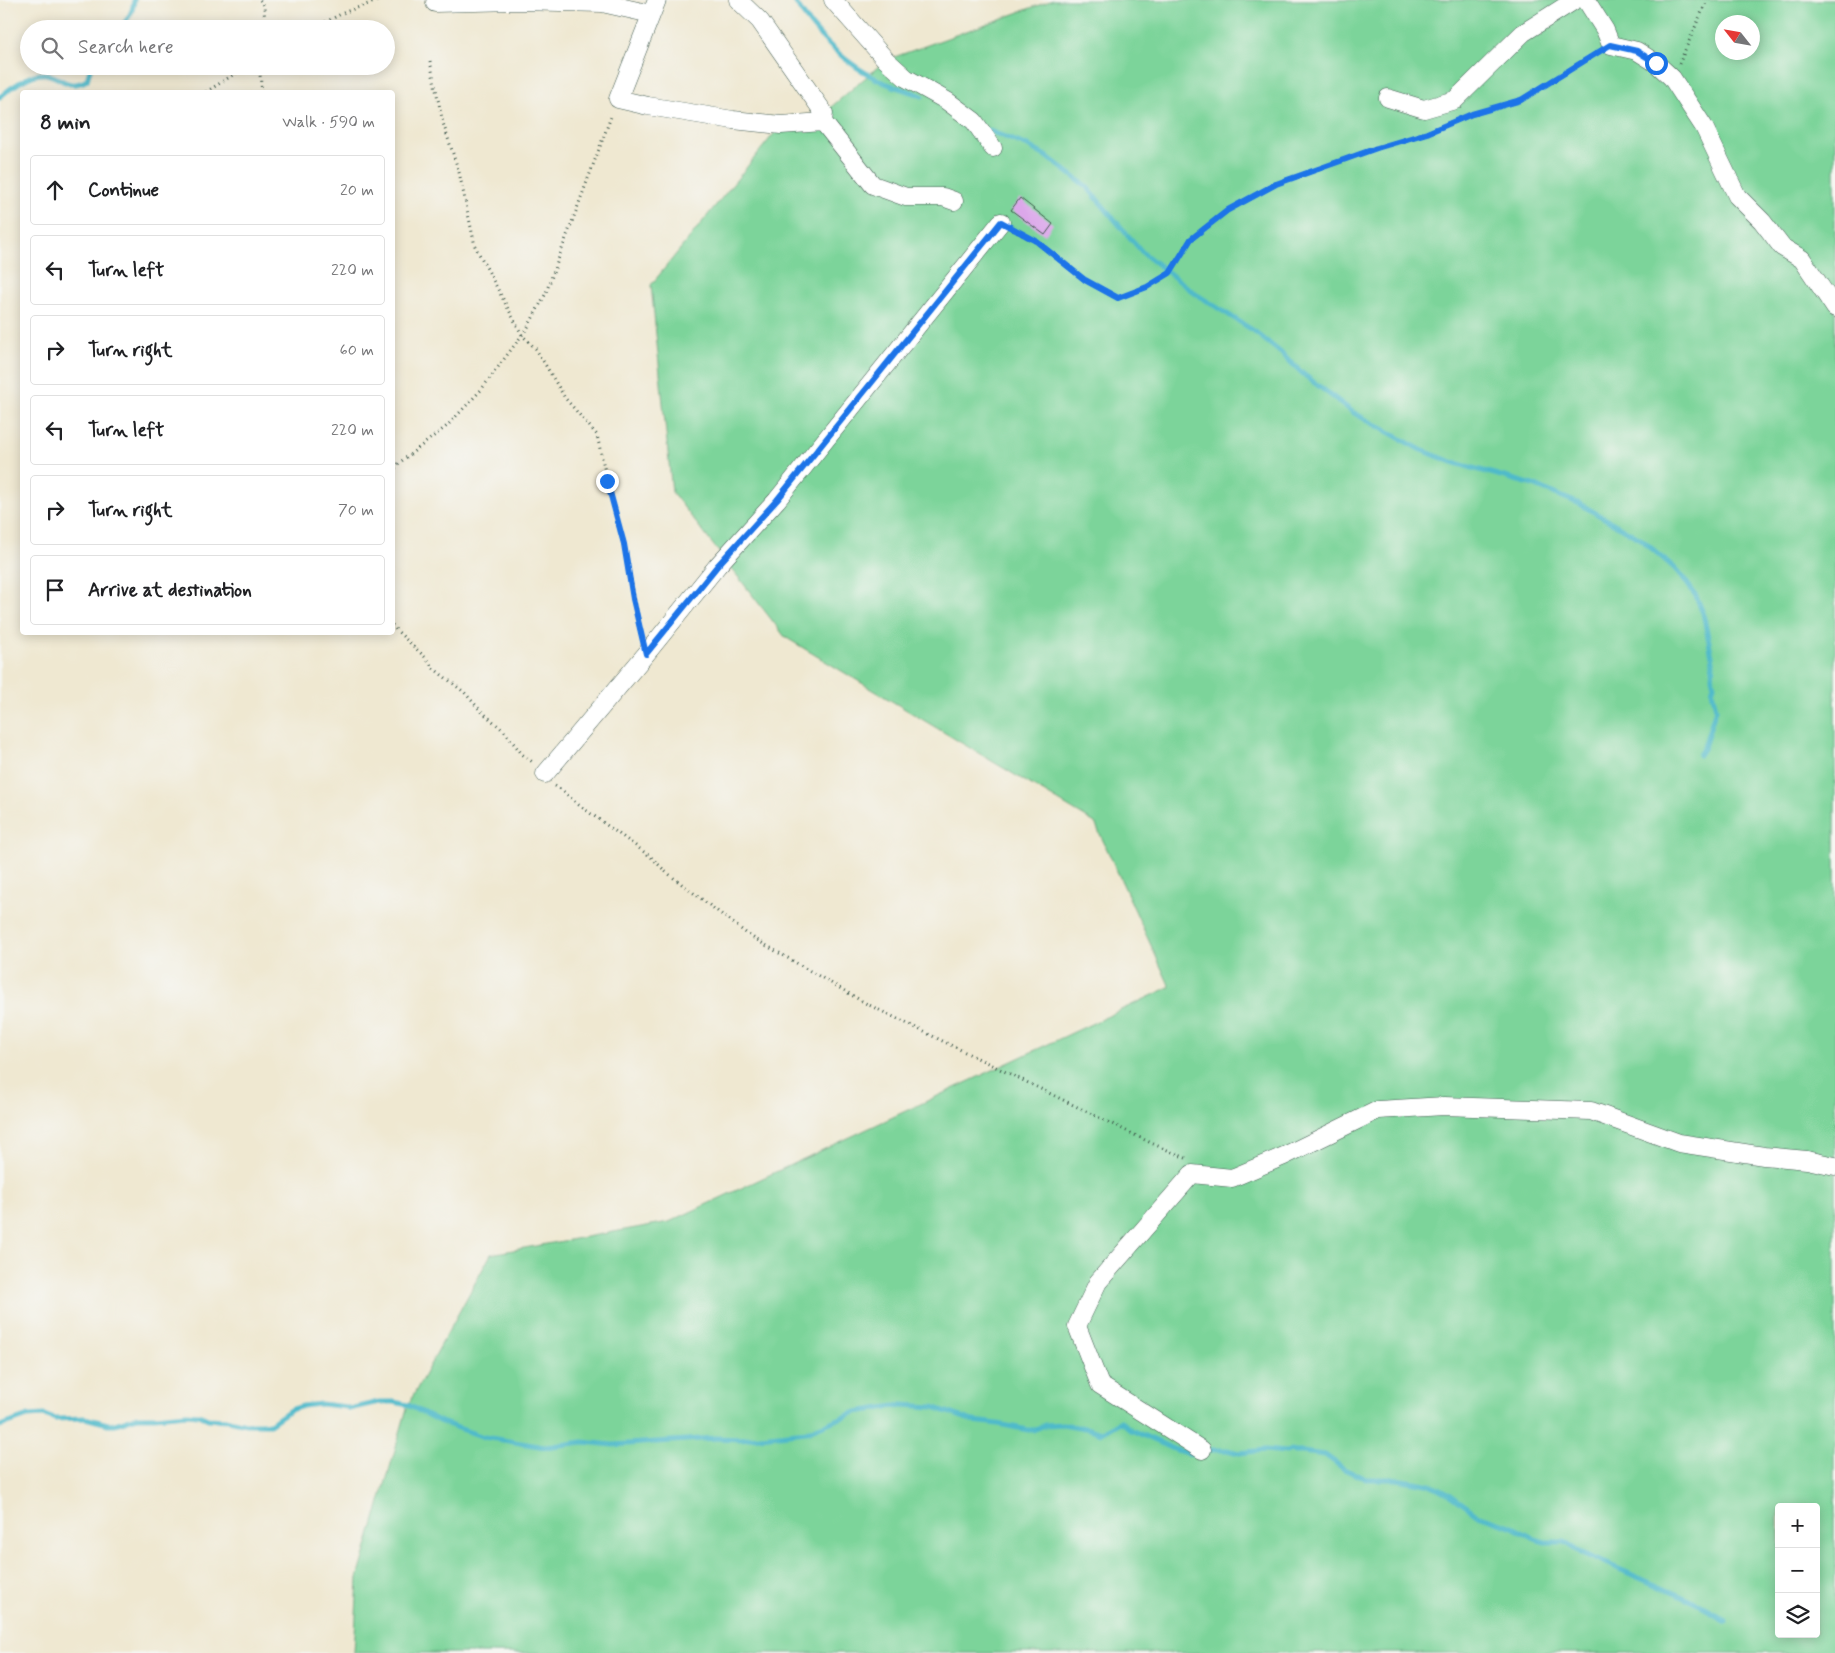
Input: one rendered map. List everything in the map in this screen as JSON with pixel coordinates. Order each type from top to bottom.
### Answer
[{"type":"street","points":[[738,0],[760,21],[824,114],[823,122],[873,185],[906,197],[942,197],[954,201]]},
{"type":"street","points":[[833,0],[886,60],[906,78],[947,100],[974,121],[993,148]]},
{"type":"street","points":[[1388,98],[1424,109],[1455,100],[1524,33],[1575,0]]},
{"type":"street","points":[[1586,0],[1605,30],[1610,45],[1637,51],[1656,63],[1672,78],[1704,127],[1737,196],[1762,221],[1782,247],[1802,259],[1835,308]]},
{"type":"street","points":[[435,3],[518,1],[602,2],[654,7],[618,99],[733,120],[781,125],[823,122]]},
{"type":"street","points":[[545,774],[718,565],[777,500],[1001,222]]},
{"type":"street","points":[[1202,1450],[1100,1385],[1077,1326],[1098,1282],[1192,1174],[1232,1178],[1284,1156],[1378,1110],[1444,1106],[1591,1111],[1679,1143],[1764,1156],[1807,1160],[1835,1166]]},
{"type":"path","points":[[260,0],[264,5],[265,20]]},
{"type":"path","points":[[329,20],[345,12],[380,0]]},
{"type":"path","points":[[1672,78],[1707,0]]},
{"type":"path","points":[[1001,222],[1036,241],[1085,280],[1118,298],[1147,287],[1170,273],[1191,239],[1228,210],[1276,184],[1377,148],[1427,133],[1472,114],[1521,100],[1610,45]]},
{"type":"path","points":[[430,61],[443,124],[458,172],[475,246],[522,335],[536,350],[566,398],[597,435],[624,544],[633,599],[646,654]]},
{"type":"path","points":[[209,90],[233,75]]},
{"type":"path","points":[[260,75],[262,90]]},
{"type":"path","points":[[395,468],[398,463],[447,426],[481,390],[522,335],[545,295],[618,99]]},
{"type":"path","points":[[395,629],[426,658],[433,668],[464,692],[485,715],[504,731],[522,754],[542,769],[552,784],[651,858],[666,872],[750,936],[867,1004],[1187,1159]]},
{"type":"green space","points":[[1053,0],[1835,0],[1835,1653],[354,1653],[358,1578],[408,1405],[491,1254],[669,1222],[1170,987],[1095,823],[785,637],[672,492],[651,285],[781,125],[824,113],[886,60]]},
{"type":"building","points":[[1020,198],[1053,224],[1045,235],[1011,210]]},
{"type":"waterway","points":[[126,20],[134,0]]},
{"type":"waterway","points":[[794,0],[822,38],[845,59],[885,83],[922,96]]},
{"type":"waterway","points":[[0,97],[9,89],[34,75]]},
{"type":"waterway","points":[[49,75],[70,84],[87,80],[88,75]]},
{"type":"waterway","points":[[987,130],[1028,146],[1049,158],[1087,187],[1143,253],[1196,294],[1254,331],[1303,374],[1354,413],[1421,450],[1455,463],[1533,485],[1580,504],[1642,540],[1679,572],[1696,596],[1703,613],[1713,661],[1712,677],[1714,685],[1712,691],[1716,709],[1704,747],[1699,755]]},
{"type":"waterway","points":[[0,1426],[28,1416],[44,1415],[55,1419],[85,1418],[115,1424],[137,1417],[186,1414],[246,1424],[270,1424],[290,1410],[303,1406],[321,1404],[347,1407],[349,1409],[379,1402],[394,1402],[408,1405],[441,1422],[484,1437],[545,1447],[583,1442],[613,1445],[716,1438],[740,1439],[806,1432],[856,1412],[902,1405],[933,1407],[973,1421],[1028,1430],[1045,1425],[1063,1424],[1101,1433],[1121,1421],[1131,1430],[1176,1450],[1190,1454],[1198,1452]]},
{"type":"waterway","points":[[1206,1450],[1227,1450],[1239,1453],[1265,1450],[1286,1452],[1291,1450],[1294,1452],[1325,1455],[1344,1469],[1366,1479],[1397,1479],[1432,1485],[1451,1495],[1478,1515],[1511,1526],[1535,1539],[1545,1542],[1565,1542],[1580,1552],[1699,1604],[1717,1614],[1726,1622]]},
{"type":"route","points":[[607,481],[624,544],[633,599],[646,654],[718,565],[777,500],[1001,222],[1036,241],[1085,280],[1118,298],[1147,287],[1170,273],[1191,239],[1228,210],[1276,184],[1377,148],[1427,133],[1472,114],[1521,100],[1610,45],[1637,51],[1656,63]]}]
